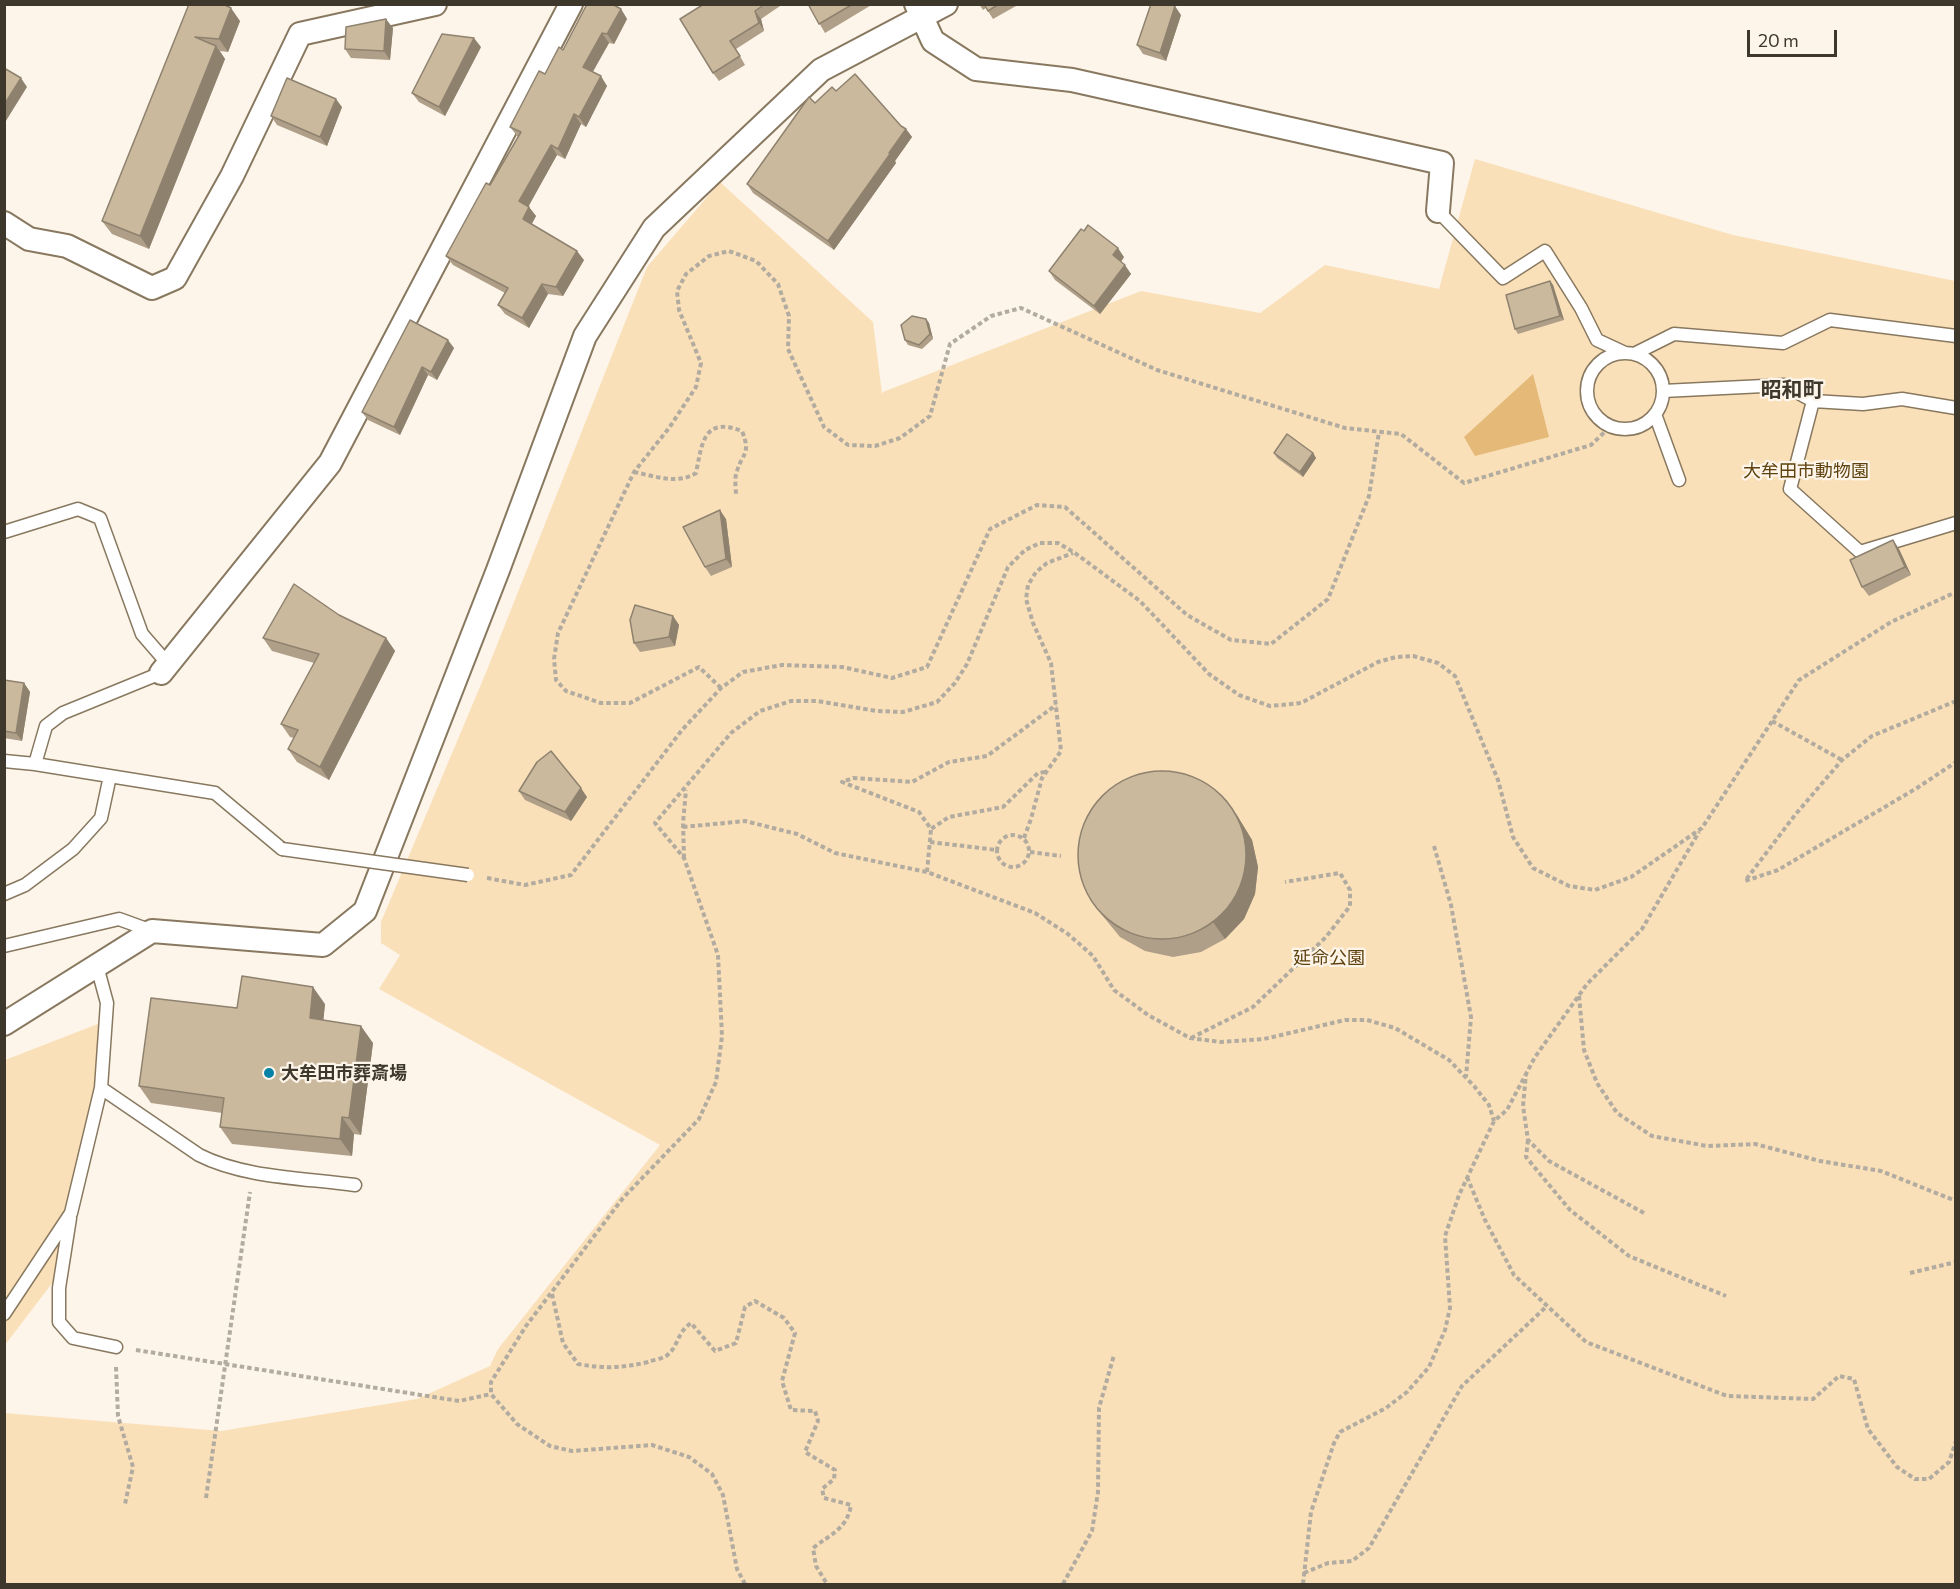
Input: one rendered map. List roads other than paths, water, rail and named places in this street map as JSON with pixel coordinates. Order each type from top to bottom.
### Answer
[{"type":"street","points":[[4,223],[29,239],[68,246],[152,288],[175,278],[232,176],[300,34],[435,4]]},
{"type":"street","points":[[165,668],[330,463],[571,4]]},
{"type":"street","points":[[4,1024],[152,931],[323,945],[365,910],[498,570],[585,336],[654,228],[821,70],[919,11],[946,4]]},
{"type":"street","points":[[919,11],[933,40],[976,69],[1072,80],[1442,163],[1438,211]]},
{"type":"lane","points":[[1438,211],[1503,278],[1545,251],[1581,308],[1597,340],[1629,353],[1646,358],[1655,367],[1661,378],[1663,391],[1661,404],[1646,423],[1635,428],[1623,429],[1600,420],[1592,410],[1587,387],[1590,374],[1608,356],[1629,353],[1674,334],[1783,344],[1830,320],[1956,336]]},
{"type":"lane","points":[[1663,391],[1784,385],[1813,401],[1863,404],[1902,399],[1956,408]]},
{"type":"lane","points":[[1813,401],[1790,489],[1860,552],[1956,524]]},
{"type":"lane","points":[[1655,414],[1679,480]]},
{"type":"lane","points":[[4,532],[78,509],[100,518],[142,634],[165,668],[63,713],[46,726],[35,764]]},
{"type":"lane","points":[[4,761],[215,793],[282,849],[468,875]]},
{"type":"lane","points":[[4,894],[25,885],[73,849],[101,818],[110,776]]},
{"type":"lane","points":[[4,946],[119,919],[152,931]]},
{"type":"lane","points":[[97,966],[107,1003],[100,1088],[70,1214],[59,1288],[59,1322],[73,1338],[116,1347]]},
{"type":"lane","points":[[100,1088],[199,1155],[215,1163],[253,1172],[355,1185]]},
{"type":"lane","points":[[4,1314],[70,1214]]},
{"type":"place","name":"大牟田市葬斎場","points":[[269,1073]]},
{"type":"district","name":"昭和町","points":[[1792,390]]},
{"type":"park label","name":"大牟田市動物園","points":[[1806,471]]},
{"type":"park label","name":"延命公園","points":[[1329,958]]}]
